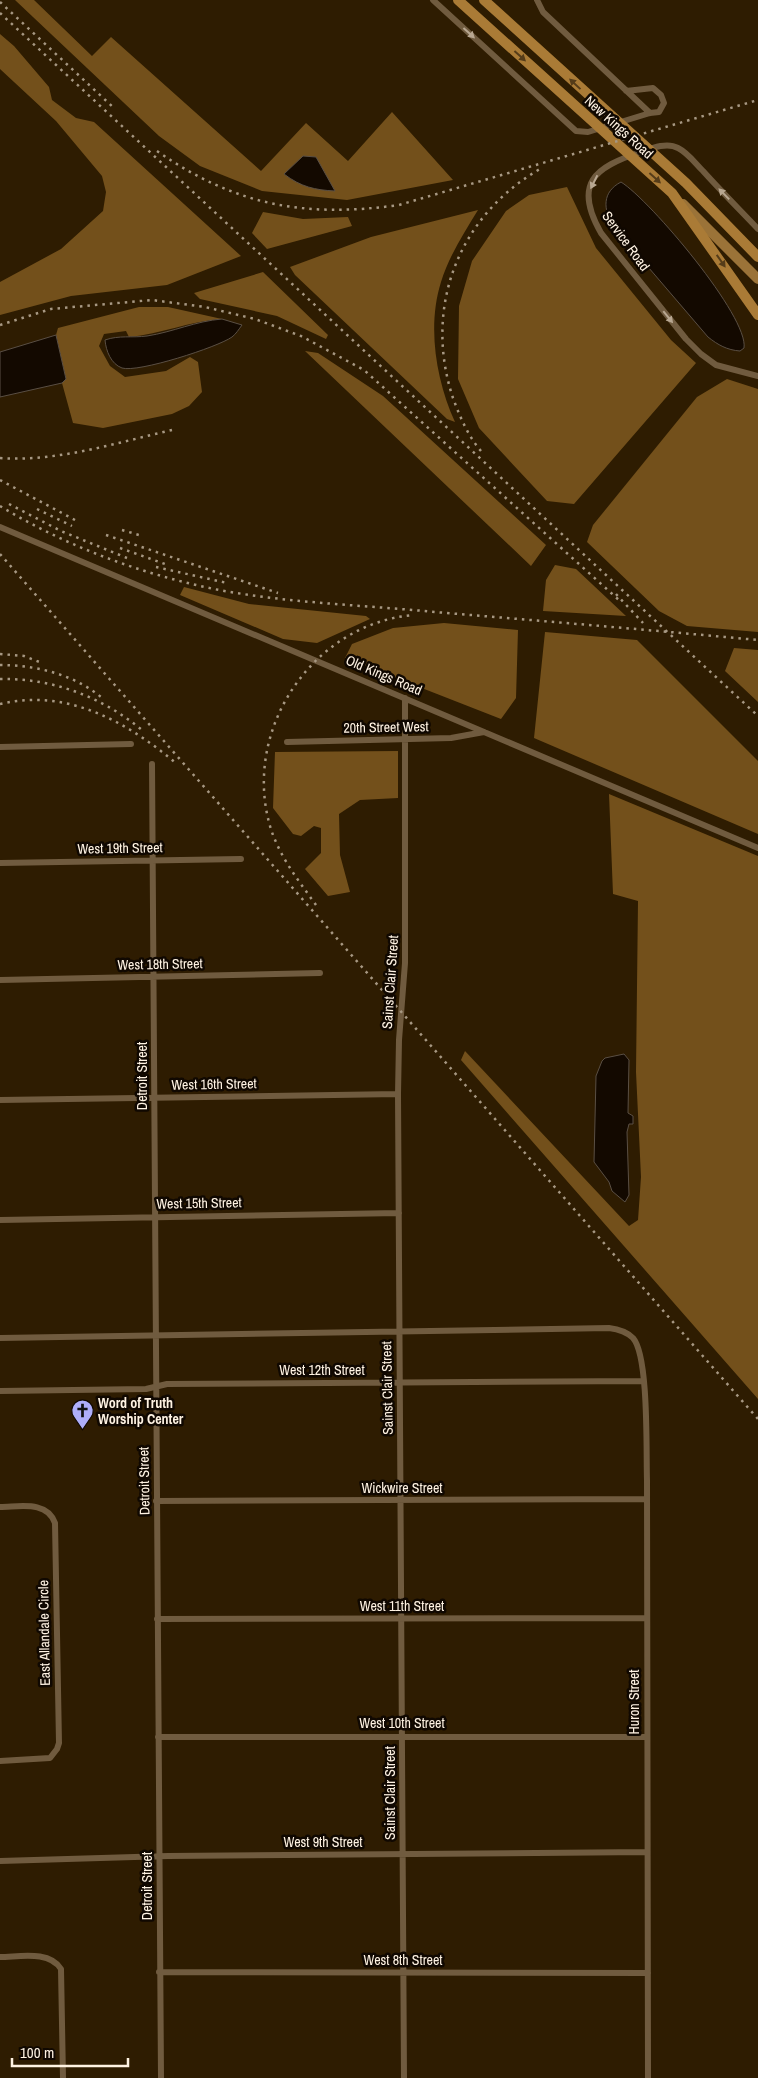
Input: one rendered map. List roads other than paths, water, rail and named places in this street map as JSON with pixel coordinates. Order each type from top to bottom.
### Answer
[{"type":"highway","name":"New Kings Road","points":[[458,0],[672,193]]},
{"type":"highway","name":"New Kings Road","points":[[484,0],[716,212],[758,256]]},
{"type":"highway","points":[[672,193],[758,315]]},
{"type":"main road","name":"New Kings Road","points":[[672,193],[758,279]]},
{"type":"street","points":[[433,0],[576,131],[588,132],[659,112],[664,104],[662,95],[653,88],[626,91]]},
{"type":"street","points":[[537,0],[543,12],[650,113]]},
{"type":"street","name":"Service Road","points":[[758,229],[686,153],[670,145],[655,147],[613,161],[602,168],[594,178],[590,190],[589,203],[592,217],[601,234],[686,339],[716,364],[758,377]]},
{"type":"street","name":"Old Kings Road","points":[[0,526],[758,848]]},
{"type":"street","name":"Sainst Clair Street","points":[[404,2078],[398,1094],[399,1032],[406,963],[405,698]]},
{"type":"street","name":"20th Street West","points":[[287,742],[451,738],[486,732]]},
{"type":"street","points":[[0,747],[131,744]]},
{"type":"street","name":"Detroit Street","points":[[152,764],[161,2078]]},
{"type":"street","name":"West 19th Street","points":[[0,863],[241,859]]},
{"type":"street","name":"West 18th Street","points":[[0,980],[320,973]]},
{"type":"street","name":"West 16th Street","points":[[0,1100],[398,1094]]},
{"type":"street","name":"West 15th Street","points":[[0,1220],[398,1212]]},
{"type":"street","name":"Huron Street","points":[[399,1331],[609,1328],[626,1333],[633,1338],[640,1349],[644,1380],[647,1499],[648,2078]]},
{"type":"street","points":[[0,1338],[399,1331]]},
{"type":"street","name":"West 12th Street","points":[[0,1391],[155,1387],[167,1384],[644,1380]]},
{"type":"street","name":"Wickwire Street","points":[[156,1501],[647,1499]]},
{"type":"street","name":"East Allandale Circle","points":[[0,1508],[37,1507],[48,1511],[55,1523],[59,1743],[54,1754],[43,1760],[0,1761]]},
{"type":"street","name":"West 11th Street","points":[[157,1619],[646,1618]]},
{"type":"street","name":"West 10th Street","points":[[158,1737],[646,1737]]},
{"type":"street","name":"West 9th Street","points":[[0,1861],[159,1856],[647,1852]]},
{"type":"street","points":[[0,1957],[46,1957],[57,1963],[61,1969],[63,2078]]},
{"type":"street","name":"West 8th Street","points":[[159,1972],[648,1973]]},
{"type":"railway","points":[[0,2],[115,109]]},
{"type":"railway","points":[[0,13],[758,716]]},
{"type":"railway","points":[[157,151],[186,170],[215,184],[244,196],[272,204],[333,210],[365,209],[399,205],[758,100]]},
{"type":"railway","points":[[481,451],[468,433],[458,412],[445,364],[442,331],[446,298],[454,267],[469,238],[488,212],[511,189],[540,169]]},
{"type":"railway","points":[[0,325],[51,309],[152,300],[205,307],[255,319],[301,336],[364,370],[620,601]]},
{"type":"railway","points":[[0,458],[43,457],[65,454],[108,446],[172,430]]},
{"type":"railway","points":[[0,480],[75,520]]},
{"type":"railway","points":[[9,504],[61,531],[127,558]]},
{"type":"railway","points":[[0,506],[51,534],[130,566],[158,575],[241,594],[296,601],[758,640]]},
{"type":"railway","points":[[37,509],[72,526]]},
{"type":"railway","points":[[122,530],[139,535]]},
{"type":"railway","points":[[106,535],[278,593]]},
{"type":"railway","points":[[120,548],[165,564]]},
{"type":"railway","points":[[0,554],[758,1419]]},
{"type":"railway","points":[[156,567],[227,583]]},
{"type":"railway","points":[[616,594],[643,623]]},
{"type":"railway","points":[[316,905],[284,858],[270,826],[264,789],[266,753],[277,719],[294,688],[316,660],[345,638],[377,623],[413,615]]},
{"type":"railway","points":[[0,654],[24,656],[42,663]]},
{"type":"railway","points":[[0,665],[13,665],[53,672],[78,682],[101,697]]},
{"type":"railway","points":[[0,679],[39,682],[76,692],[110,708],[142,730]]},
{"type":"railway","points":[[0,704],[25,700],[49,701],[73,705],[95,712],[117,722],[138,735],[177,764]]},
{"type":"place","name":"Word of Truth Worship Center","points":[[82,1430]]}]
